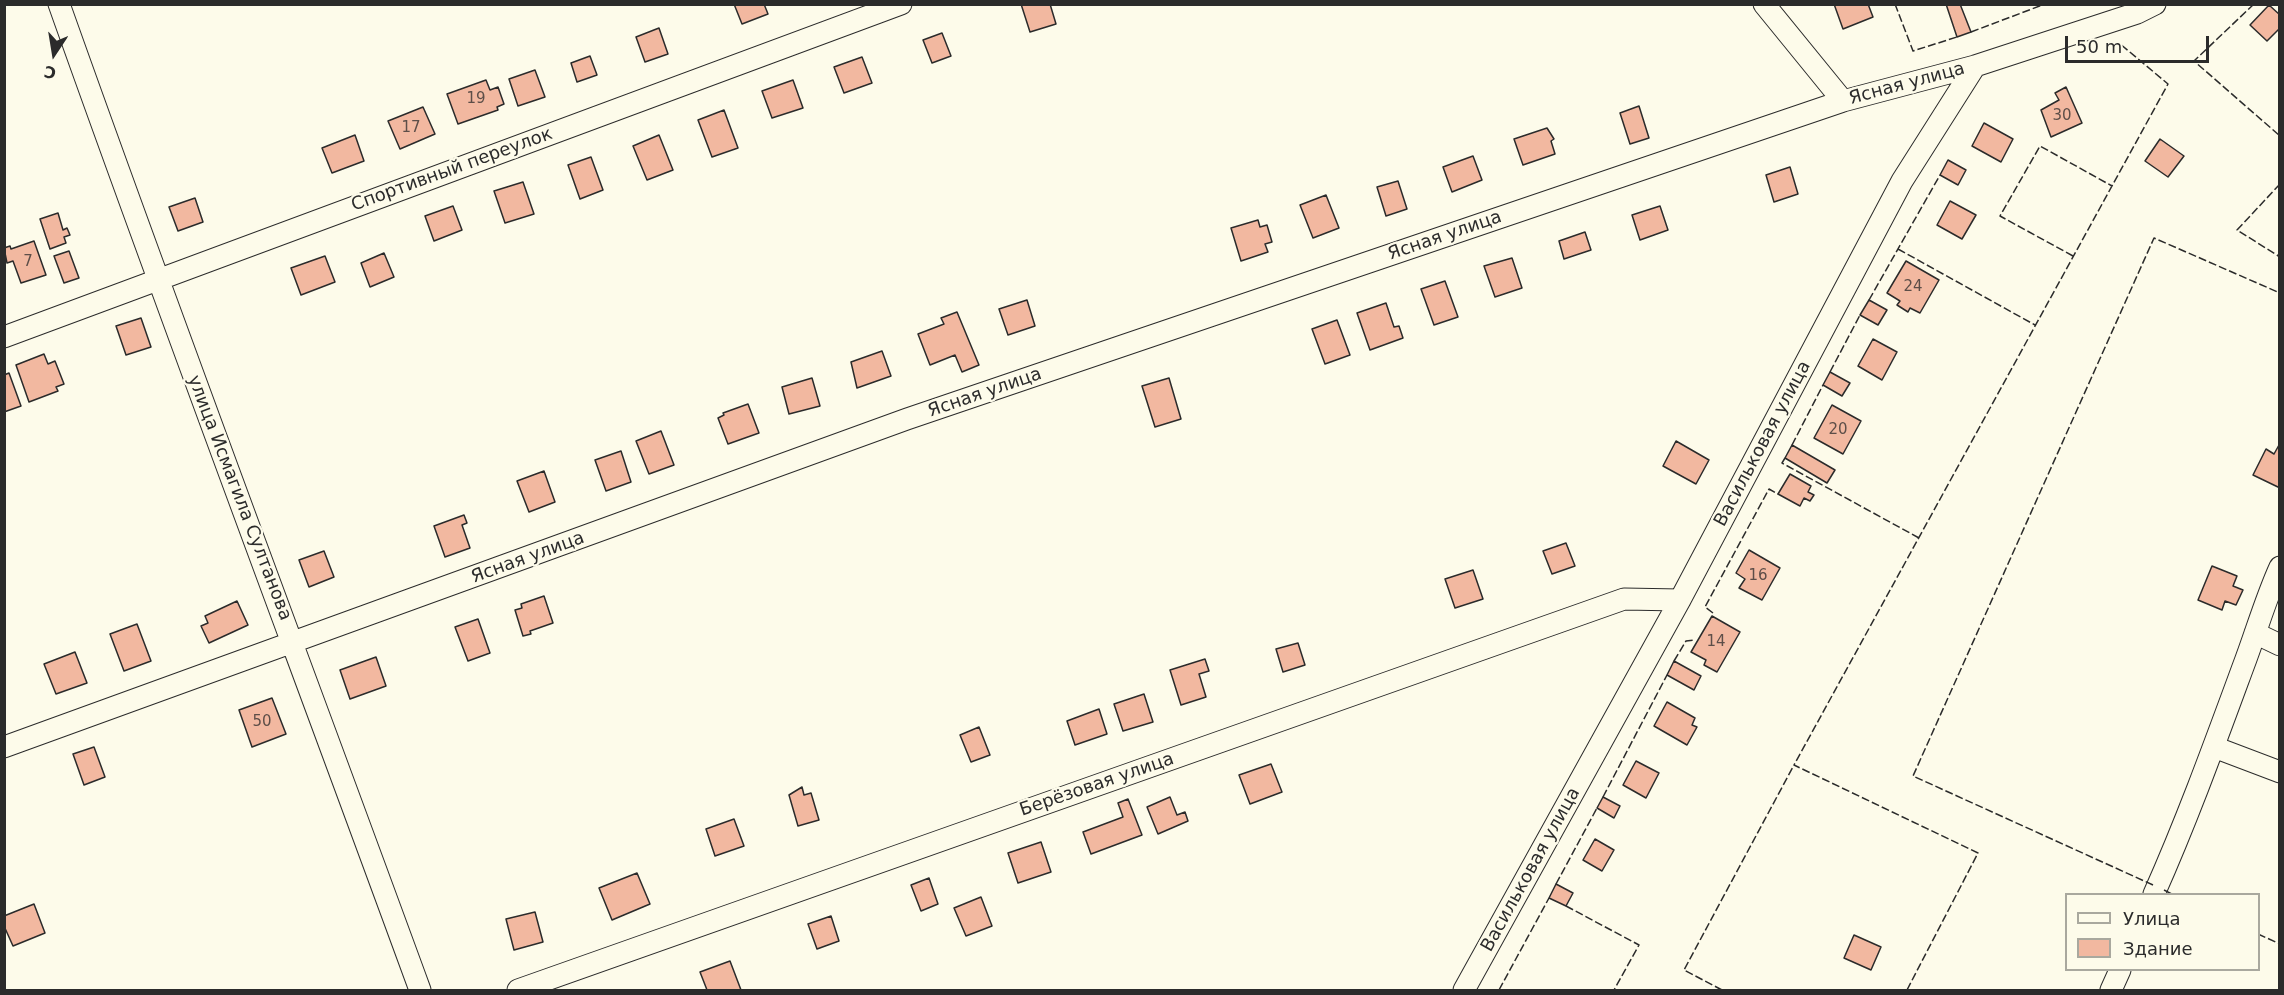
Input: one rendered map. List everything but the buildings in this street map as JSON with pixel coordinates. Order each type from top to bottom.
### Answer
[{"type":"street","name":"улица Исмагила Султанова","points":[[58,4],[156,279],[294,644],[420,990]]},
{"type":"street","name":"Спортивный переулок","points":[[4,337],[901,4]]},
{"type":"street","points":[[1764,4],[1843,101]]},
{"type":"street","points":[[1975,66],[2137,13],[2155,4]]},
{"type":"street","name":"Ясная улица","points":[[4,747],[294,644],[907,419],[1843,101],[1975,66]]},
{"type":"street","name":"Васильковая улица","points":[[1464,990],[1680,600],[1902,181],[1975,66]]},
{"type":"street","points":[[2154,893],[2214,747],[2255,633],[2263,604],[2280,567]]},
{"type":"street","name":"Берёзовая улица","points":[[518,990],[1624,599],[1680,600]]},
{"type":"street","points":[[2255,633],[2280,645]]},
{"type":"street","points":[[2214,747],[2280,772]]},
{"type":"street","points":[[2111,990],[2119,971]]},
{"type":"fence","points":[[1895,4],[1913,51],[1957,37]]},
{"type":"fence","points":[[1971,32],[2045,4]]},
{"type":"fence","points":[[2254,4],[2194,61],[2280,136]]},
{"type":"fence","points":[[1907,990],[1978,853],[1794,765],[2168,84],[2119,43]]},
{"type":"fence","points":[[2073,256],[2000,216],[2040,146],[2112,186]]},
{"type":"fence","points":[[1869,300],[1940,175]]},
{"type":"fence","points":[[2280,184],[2237,230],[2280,257]]},
{"type":"fence","points":[[2153,885],[1913,776],[2154,238],[2280,293]]},
{"type":"fence","points":[[1898,249],[2035,325]]},
{"type":"fence","points":[[1830,372],[1860,315]]},
{"type":"fence","points":[[1792,445],[1823,385]]},
{"type":"fence","points":[[1785,458],[1782,463],[1919,538]]},
{"type":"fence","points":[[1713,613],[1705,607],[1769,489],[1778,494]]},
{"type":"fence","points":[[1674,661],[1686,641],[1695,640]]},
{"type":"fence","points":[[1603,797],[1667,675]]},
{"type":"fence","points":[[1722,990],[1684,970],[1794,765]]},
{"type":"fence","points":[[1556,884],[1597,808]]},
{"type":"fence","points":[[2164,890],[2170,893]]},
{"type":"fence","points":[[1499,990],[1549,898]]},
{"type":"fence","points":[[1566,906],[1639,945],[1614,990]]},
{"type":"fence","points":[[2260,935],[2280,944]]}]
